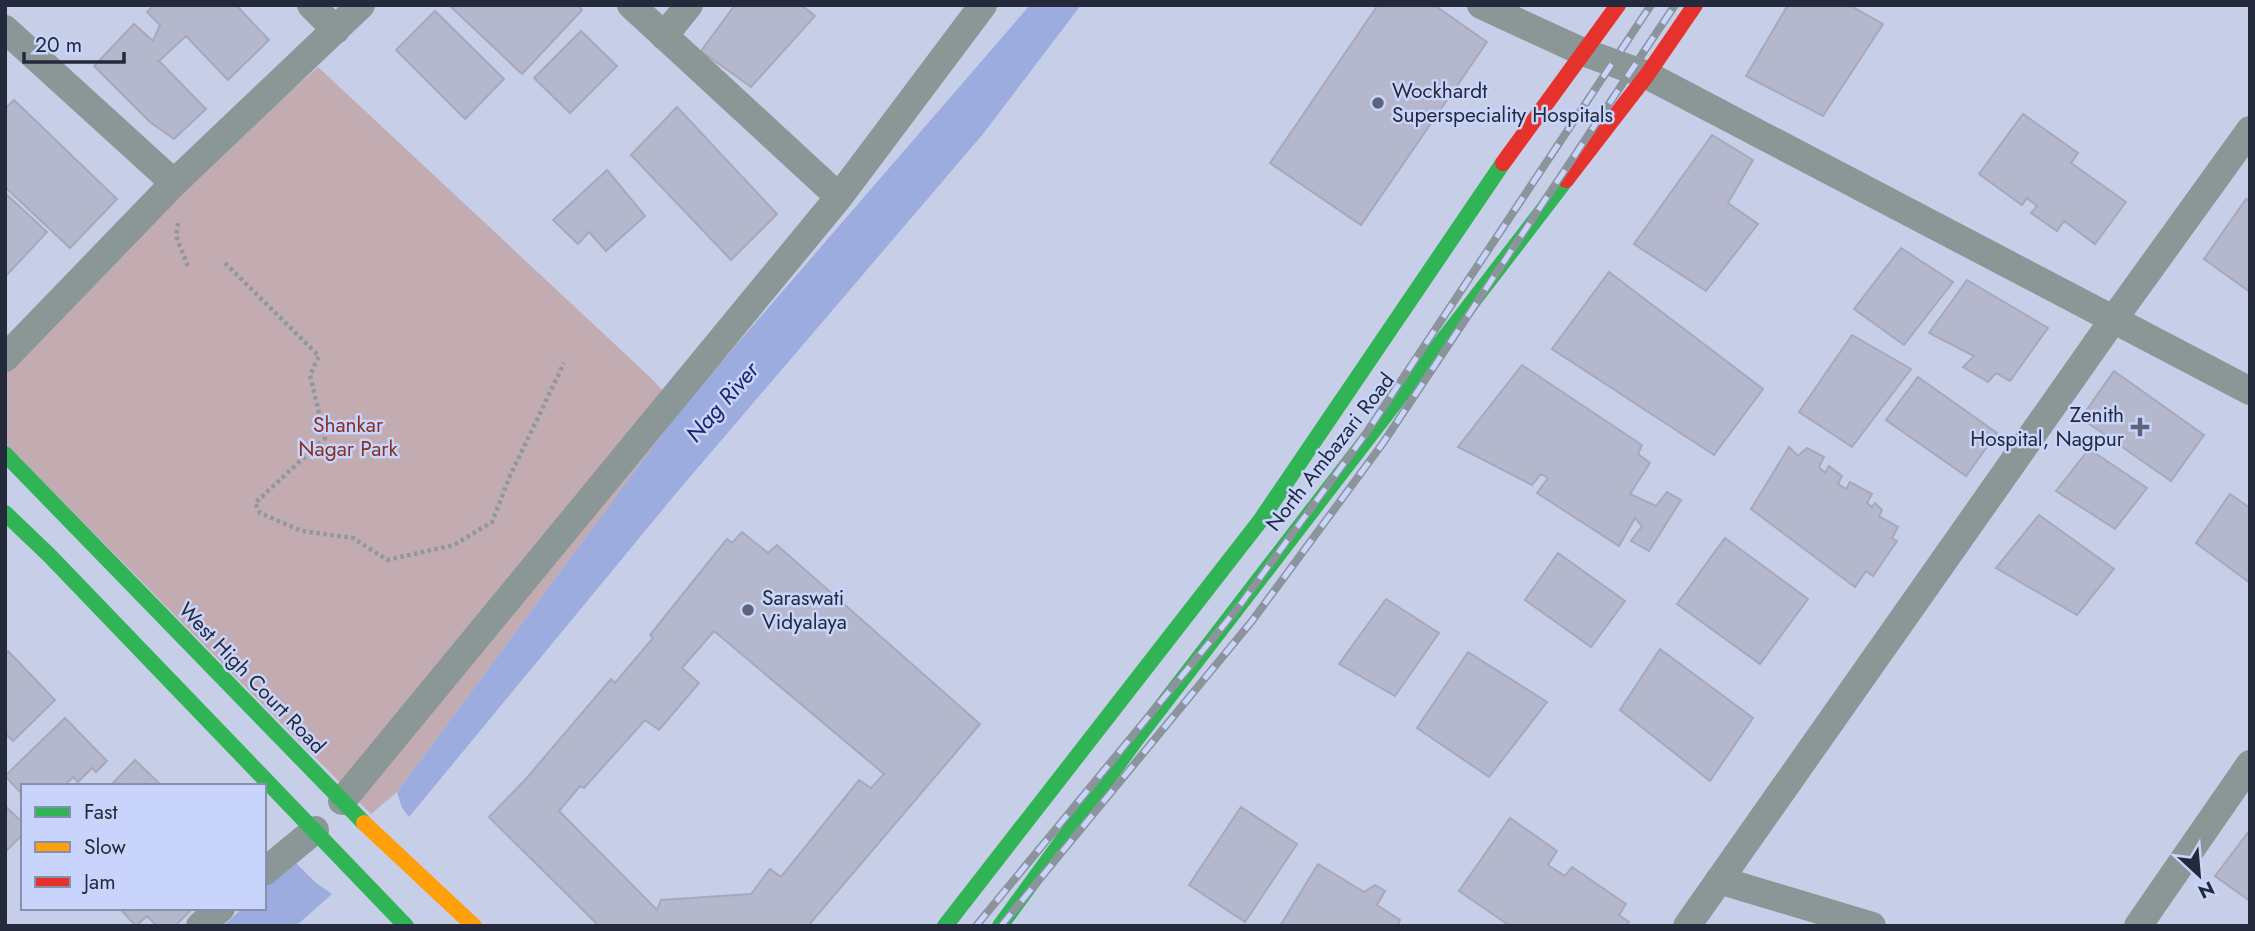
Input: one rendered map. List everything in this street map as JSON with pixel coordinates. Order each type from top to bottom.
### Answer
[{"type":"main road","name":"North Ambazari Road","points":[[945,926],[1261,521],[1511,150],[1618,5]]},
{"type":"main road","name":"North Ambazari Road","points":[[1000,926],[1135,741],[1647,75],[1695,5]]},
{"type":"main road","name":"West High Court Road","points":[[5,454],[342,801],[474,926]]},
{"type":"main road","points":[[5,513],[406,926]]},
{"type":"street","points":[[311,5],[336,30]]},
{"type":"street","points":[[5,358],[174,183],[361,5]]},
{"type":"street","points":[[631,5],[839,197]]},
{"type":"street","points":[[664,36],[689,5]]},
{"type":"street","points":[[342,801],[839,197],[983,5]]},
{"type":"street","points":[[1481,5],[1583,52],[1647,75],[2250,391]]},
{"type":"street","points":[[5,29],[174,183]]},
{"type":"street","points":[[1688,926],[2113,320],[2250,130]]},
{"type":"street","points":[[2138,926],[2250,764]]},
{"type":"street","points":[[266,871],[315,831]]},
{"type":"street","points":[[1720,880],[1872,926]]},
{"type":"street","points":[[200,926],[219,910]]},
{"type":"path","points":[[225,263],[319,356],[310,375],[325,438],[255,503],[260,513],[302,531],[353,538],[387,560],[454,545],[492,522],[510,476],[564,363]]},
{"type":"green space","name":"Shankar Nagar Park","points":[[318,67],[652,379],[680,410],[397,792],[371,814],[5,443],[5,368],[188,183]]},
{"type":"water","name":"Nag River","points":[[1030,5],[1081,5],[983,134],[678,491],[409,817],[402,808],[397,792],[680,410]]},
{"type":"water","points":[[295,862],[332,894],[296,926],[223,926],[241,910],[266,910],[266,887]]},
{"type":"building","points":[[154,5],[236,5],[269,40],[228,80],[186,36],[159,61],[206,109],[174,139],[150,122],[94,66],[134,24],[153,41],[160,25],[147,12]]},
{"type":"building","points":[[449,5],[577,5],[582,10],[522,74]]},
{"type":"building","points":[[735,5],[801,5],[815,16],[751,87],[701,51]]},
{"type":"building","name":"Wockhardt Superspeciality Hospitals","points":[[1378,5],[1434,5],[1487,42],[1361,225],[1270,163]]},
{"type":"building","points":[[1788,5],[1849,5],[1883,24],[1823,116],[1746,76]]},
{"type":"building","points":[[435,11],[504,79],[465,119],[396,50]]},
{"type":"building","points":[[581,31],[617,66],[570,113],[534,78]]},
{"type":"building","points":[[14,100],[117,199],[70,248],[5,187],[5,109]]},
{"type":"building","points":[[677,107],[777,214],[731,260],[631,155]]},
{"type":"building","points":[[2023,114],[2078,153],[2071,163],[2126,202],[2095,244],[2064,221],[2057,231],[2031,213],[2037,206],[2027,198],[2022,205],[1979,174]]},
{"type":"building","points":[[1712,135],[1753,160],[1728,203],[1758,224],[1706,291],[1634,244]]},
{"type":"building","points":[[607,170],[645,216],[606,251],[589,232],[578,244],[553,220]]},
{"type":"building","points":[[5,193],[47,232],[5,277]]},
{"type":"building","points":[[2246,199],[2250,201],[2250,292],[2204,259]]},
{"type":"building","points":[[1901,248],[1953,282],[1904,345],[1854,309]]},
{"type":"building","points":[[1609,272],[1763,389],[1714,455],[1552,349]]},
{"type":"building","points":[[1967,280],[2048,328],[2010,381],[1996,373],[1988,382],[1963,367],[1974,356],[1929,333]]},
{"type":"building","points":[[1852,335],[1911,369],[1852,447],[1799,412]]},
{"type":"building","points":[[1522,365],[1642,445],[1638,454],[1650,463],[1630,494],[1656,506],[1667,492],[1681,500],[1649,551],[1631,541],[1642,526],[1635,518],[1619,546],[1537,493],[1548,478],[1541,474],[1532,485],[1458,447]]},
{"type":"building","points":[[2114,371],[2204,435],[2171,481],[2081,418]]},
{"type":"building","points":[[1918,377],[1997,433],[1966,476],[1886,420]]},
{"type":"building","points":[[1789,447],[1798,456],[1807,448],[1824,457],[1819,467],[1825,473],[1829,466],[1842,476],[1838,484],[1846,489],[1850,482],[1872,494],[1867,503],[1872,507],[1875,503],[1882,510],[1879,516],[1898,527],[1892,538],[1897,541],[1873,576],[1866,571],[1855,587],[1751,509]]},
{"type":"building","points":[[2089,449],[2147,488],[2115,529],[2056,491]]},
{"type":"building","points":[[2230,494],[2250,508],[2250,583],[2196,543]]},
{"type":"building","points":[[2039,515],[2114,569],[2077,615],[1996,568]]},
{"type":"building","name":"Saraswati Vidyalaya","points":[[742,532],[768,553],[777,545],[980,724],[808,926],[599,926],[489,817],[525,780],[611,679],[615,683],[653,638],[650,635],[727,539],[732,543]],"holes":[[[714,631],[884,774],[871,788],[859,780],[781,877],[770,869],[751,894],[661,900],[657,910],[559,811],[580,786],[584,788],[645,720],[659,730],[699,683],[682,668]]]},
{"type":"building","points":[[1725,538],[1808,599],[1760,664],[1677,604]]},
{"type":"building","points":[[1558,553],[1625,601],[1591,647],[1525,600]]},
{"type":"building","points":[[1386,599],[1439,633],[1395,696],[1339,664]]},
{"type":"building","points":[[1660,649],[1753,718],[1710,781],[1620,710]]},
{"type":"building","points":[[8,651],[55,700],[13,741],[5,733],[5,654]]},
{"type":"building","points":[[1468,652],[1547,702],[1489,777],[1417,728]]},
{"type":"building","points":[[65,718],[107,761],[96,772],[92,768],[78,782],[73,777],[66,784],[21,784],[21,793],[5,776]]},
{"type":"building","points":[[135,760],[160,784],[112,784]]},
{"type":"building","points":[[5,806],[21,821],[21,836],[5,852]]},
{"type":"building","points":[[1241,807],[1297,844],[1245,922],[1189,885]]},
{"type":"building","points":[[1510,818],[1557,851],[1548,865],[1565,876],[1572,867],[1626,904],[1619,915],[1629,922],[1626,926],[1510,926],[1459,891]]},
{"type":"building","points":[[2250,830],[2250,901],[2215,876]]},
{"type":"building","points":[[1318,864],[1364,892],[1375,885],[1385,891],[1377,905],[1400,920],[1397,926],[1280,926]]},
{"type":"building","points":[[191,910],[175,926],[157,926],[147,916],[136,926],[122,911]]},
{"type":"railway","points":[[976,926],[1237,609],[1367,432],[1651,5]]},
{"type":"railway","points":[[1001,926],[1252,621],[1383,443],[1675,5]]},
{"type":"traffic: fast","points":[[945,926],[1260,521],[1503,163]]},
{"type":"traffic: fast","points":[[1000,926],[1135,741],[1566,180]]},
{"type":"traffic: fast","points":[[5,454],[364,823]]},
{"type":"traffic: fast","points":[[5,513],[49,555],[406,926]]},
{"type":"traffic: slow","points":[[364,823],[474,926]]},
{"type":"traffic: jam","points":[[1503,163],[1618,5]]},
{"type":"traffic: jam","points":[[1566,180],[1647,75],[1695,5]]},
{"type":"place","name":"Wockhardt Superspeciality Hospitals","points":[[1378,103]]},
{"type":"place","name":"Zenith Hospital, Nagpur","points":[[2140,427]]},
{"type":"place","name":"Saraswati Vidyalaya","points":[[748,610]]}]
